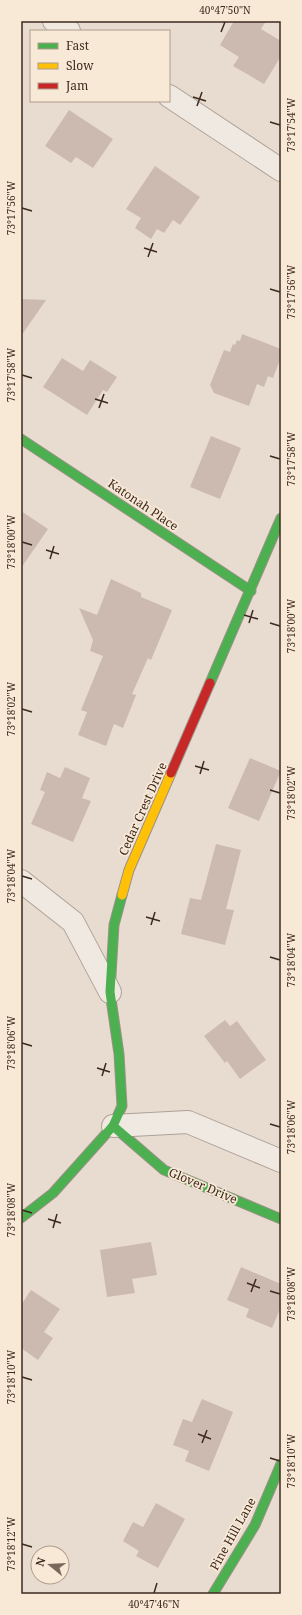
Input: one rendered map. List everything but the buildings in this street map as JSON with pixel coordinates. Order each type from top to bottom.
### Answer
[{"type":"street","points":[[54,21],[68,30]]},
{"type":"street","points":[[170,97],[281,170]]},
{"type":"street","name":"Katonah Place","points":[[21,439],[251,591]]},
{"type":"street","name":"Cedar Crest Drive","points":[[113,1126],[122,1106],[119,1054],[110,992],[114,925],[130,870],[251,591],[281,518]]},
{"type":"street","points":[[21,881],[73,922],[110,992]]},
{"type":"street","points":[[21,1218],[53,1193],[113,1126],[188,1122],[281,1161]]},
{"type":"street","name":"Glover Drive","points":[[113,1126],[164,1170],[281,1219]]},
{"type":"street","name":"Pine Hill Lane","points":[[213,1594],[254,1525],[281,1464]]},
{"type":"traffic: fast","points":[[21,439],[251,591]]},
{"type":"traffic: fast","points":[[210,683],[281,518]]},
{"type":"traffic: fast","points":[[21,1218],[53,1193],[113,1126],[122,1106],[119,1054],[110,992],[114,925],[122,895]]},
{"type":"traffic: fast","points":[[113,1126],[164,1170],[281,1219]]},
{"type":"traffic: fast","points":[[213,1594],[255,1525],[281,1464]]},
{"type":"traffic: slow","points":[[122,895],[129,870],[171,773]]},
{"type":"traffic: jam","points":[[171,773],[210,683]]}]
